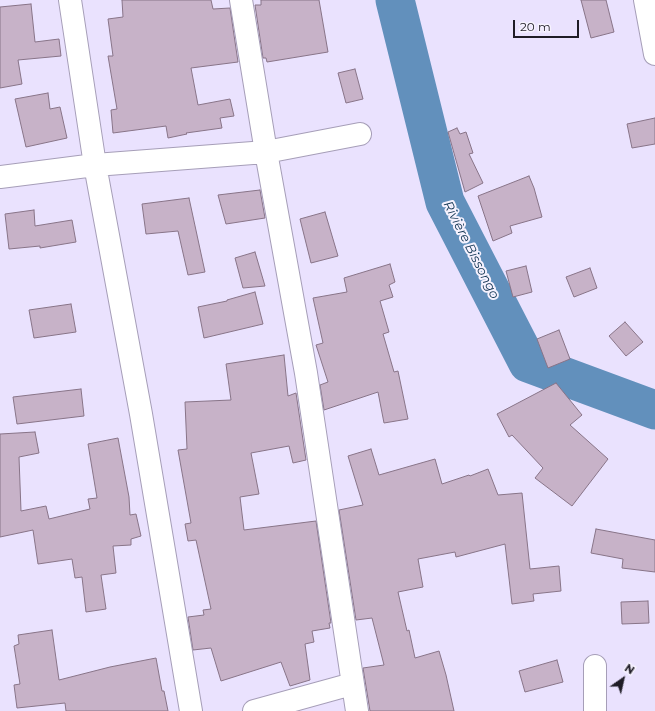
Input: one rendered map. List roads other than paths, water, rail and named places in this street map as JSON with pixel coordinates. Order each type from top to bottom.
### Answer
[{"type":"street","points":[[70,0],[95,165],[141,414],[191,711]]},
{"type":"street","points":[[241,0],[266,152],[306,373],[357,711]]},
{"type":"street","points":[[645,0],[655,54]]},
{"type":"street","points":[[0,177],[95,165],[266,152],[360,134]]},
{"type":"street","points":[[595,666],[595,711]]},
{"type":"street","points":[[254,711],[352,684]]},
{"type":"waterway","name":"Rivière Bissongo","points":[[395,0],[445,202],[528,363],[655,410]]}]
